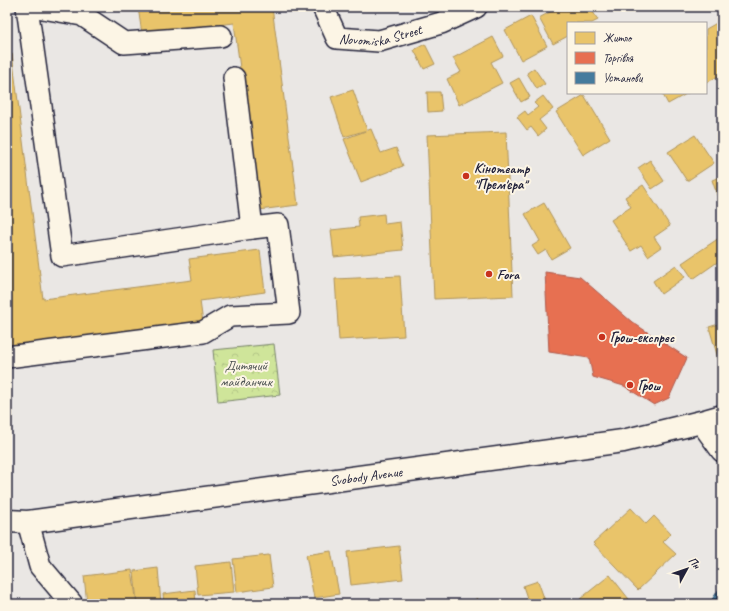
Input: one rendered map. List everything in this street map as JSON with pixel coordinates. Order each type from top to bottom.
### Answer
[{"type":"main road","name":"Svobody Avenue","points":[[17,521],[623,440],[722,416]]},
{"type":"street","points":[[7,357],[203,332],[230,316],[289,314],[278,225],[62,256],[27,7]]},
{"type":"street","points":[[38,7],[82,15],[124,43],[222,36]]},
{"type":"street","name":"Novomiska Street","points":[[324,7],[337,38],[379,41],[441,23],[476,7]]},
{"type":"street","points":[[234,78],[252,228]]},
{"type":"street","points":[[701,422],[722,451]]},
{"type":"street","points":[[17,521],[40,566],[72,604]]},
{"type":"green space","name":"Дитячий майданчик","points":[[274,344],[280,395],[218,402],[213,350]]},
{"type":"building: Житло","points":[[138,7],[272,7],[298,205],[259,210],[234,23],[142,34]]},
{"type":"building: Житло","points":[[559,7],[565,7],[567,10],[573,7],[590,7],[598,20],[594,22],[567,22],[567,37],[553,44],[539,18]]},
{"type":"building: Житло","points":[[531,16],[547,46],[521,60],[505,30]]},
{"type":"building: Житло","points":[[722,20],[722,74],[707,82],[707,28]]},
{"type":"building: Житло","points":[[493,37],[503,56],[491,62],[502,83],[459,105],[447,79],[461,72],[453,58]]},
{"type":"building: Житло","points":[[425,44],[435,64],[424,69],[414,50]]},
{"type":"building: Житло","points":[[7,54],[12,54],[43,299],[192,280],[189,259],[260,250],[265,292],[200,301],[203,323],[7,347]]},
{"type":"building: Житло","points":[[534,68],[545,84],[537,89],[527,73]]},
{"type":"building: Житло","points":[[519,78],[530,97],[521,102],[510,83]]},
{"type":"building: Житло","points":[[353,90],[367,130],[344,137],[331,97]]},
{"type":"building: Житло","points":[[427,92],[440,92],[442,111],[428,112]]},
{"type":"building: Житло","points":[[663,94],[686,94],[668,104]]},
{"type":"building: Житло","points":[[584,95],[610,138],[583,155],[556,112]]},
{"type":"building: Житло","points":[[543,96],[553,109],[539,120],[546,129],[538,136],[531,127],[527,130],[517,117],[525,111],[528,115],[538,107],[534,103]]},
{"type":"building: Житло","points":[[371,129],[381,153],[396,148],[403,166],[361,182],[344,139]]},
{"type":"building: Житло","points":[[506,132],[513,296],[434,299],[427,135]]},
{"type":"building: Житло","points":[[695,135],[714,163],[687,181],[668,152]]},
{"type":"building: Житло","points":[[650,160],[664,181],[652,189],[638,168]]},
{"type":"building: Житло","points":[[722,176],[722,206],[721,206],[712,180]]},
{"type":"building: Житло","points":[[643,185],[670,226],[654,237],[661,247],[648,256],[641,245],[631,251],[611,220],[631,207],[625,197]]},
{"type":"building: Житло","points":[[544,203],[570,248],[551,259],[546,250],[538,255],[532,246],[540,241],[525,214]]},
{"type":"building: Житло","points":[[384,214],[385,224],[400,222],[403,250],[334,257],[331,230],[359,227],[358,217]]},
{"type":"building: Житло","points":[[722,236],[722,266],[719,261],[693,279],[682,263]]},
{"type":"building: Житло","points":[[676,265],[685,277],[661,294],[653,281]]},
{"type":"building: Житло","points":[[400,276],[404,336],[339,340],[335,279]]},
{"type":"building: Житло","points":[[722,323],[722,372],[709,327]]},
{"type":"building: Житло","points":[[631,508],[646,524],[654,516],[671,534],[663,542],[676,554],[638,590],[593,543]]},
{"type":"building: Житло","points":[[399,546],[403,579],[351,585],[347,552]]},
{"type":"building: Житло","points":[[331,551],[339,594],[314,598],[306,555]]},
{"type":"building: Житло","points":[[269,555],[273,587],[237,592],[233,559]]},
{"type":"building: Житло","points":[[231,562],[234,592],[198,595],[195,566]]},
{"type":"building: Житло","points":[[158,568],[161,604],[137,604],[134,571]]},
{"type":"building: Житло","points":[[132,570],[137,604],[87,604],[84,576]]},
{"type":"building: Житло","points":[[610,575],[632,603],[584,604],[580,599]]},
{"type":"building: Житло","points":[[538,581],[545,601],[537,604],[529,604],[523,586]]},
{"type":"building: Житло","points":[[195,590],[196,604],[164,604],[163,594]]},
{"type":"building: Житло","points":[[477,598],[482,604],[470,604]]},
{"type":"building: Торгівля","name":"Грош-експрес","points":[[545,272],[580,277],[632,322],[687,358],[669,398],[654,405],[624,386],[593,377],[589,358],[549,352]]},
{"type":"building: Установи","points":[[719,589],[722,591],[722,604],[709,604]]},
{"type":"place","name":"Кінотеатр \"Прем'єра\"","points":[[466,176]]},
{"type":"place","name":"Fora","points":[[489,274]]},
{"type":"place","name":"Грош-експрес","points":[[602,337]]},
{"type":"place","name":"Грош","points":[[630,385]]}]
